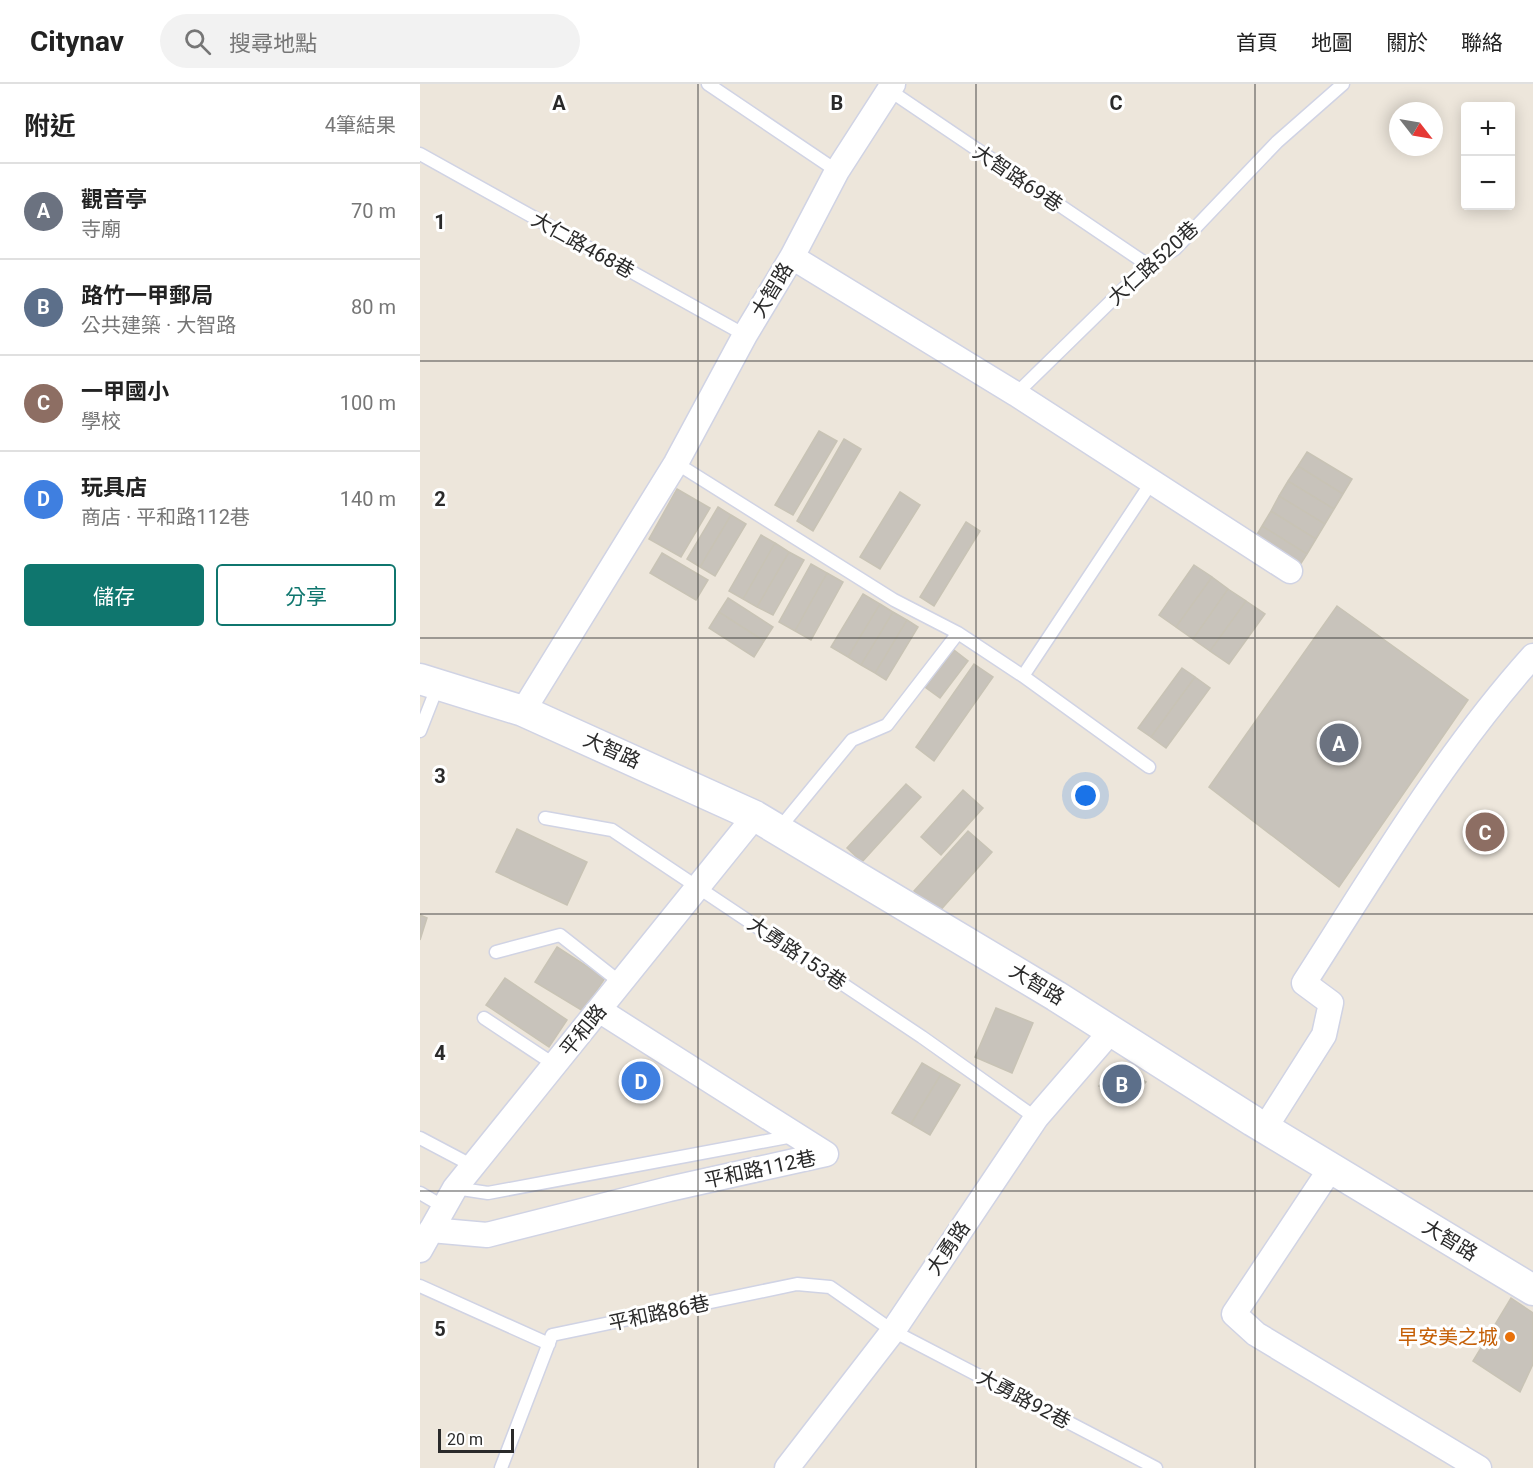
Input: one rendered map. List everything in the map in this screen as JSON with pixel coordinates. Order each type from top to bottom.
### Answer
[{"type":"street","name":"大智路","points":[[523,711],[676,463],[745,335],[792,257],[837,171],[891,87]]},
{"type":"street","points":[[792,257],[1153,480],[1290,571]]},
{"type":"street","points":[[1265,1128],[1324,1035],[1331,1003],[1304,983],[1426,794],[1497,697],[1533,656]]},
{"type":"street","name":"大智路","points":[[429,682],[523,711],[767,823],[1112,1029],[1265,1128],[1533,1290]]},
{"type":"street","name":"平和路","points":[[423,1243],[449,1198],[473,1166],[697,887],[767,823]]},
{"type":"street","name":"平和路112巷","points":[[423,1243],[487,1235],[669,1189],[826,1154],[598,1010]]},
{"type":"street","name":"大勇路","points":[[787,1468],[893,1331],[1036,1118],[1112,1029]]},
{"type":"street","points":[[1331,1168],[1234,1314],[1256,1334],[1479,1468]]},
{"type":"lane","points":[[708,84],[837,171]]},
{"type":"lane","name":"大仁路520巷","points":[[1016,394],[1148,265],[1175,249],[1276,142],[1343,84]]},
{"type":"lane","name":"大智路69巷","points":[[891,87],[1148,265]]},
{"type":"lane","name":"大仁路468巷","points":[[420,154],[745,335]]},
{"type":"lane","points":[[676,463],[894,600],[958,633],[1023,676],[1149,767]]},
{"type":"lane","points":[[1023,676],[1153,480]]},
{"type":"lane","points":[[767,823],[852,740],[887,725],[958,633]]},
{"type":"lane","points":[[420,731],[429,682]]},
{"type":"lane","name":"大勇路153巷","points":[[544,818],[612,830],[922,1037],[1036,1118]]},
{"type":"lane","points":[[496,952],[560,935],[621,983]]},
{"type":"lane","points":[[484,1018],[555,1065]]},
{"type":"lane","points":[[420,1193],[449,1198],[488,1193],[798,1135]]},
{"type":"lane","points":[[420,1138],[473,1166]]},
{"type":"lane","name":"平和路86巷","points":[[549,1344],[552,1335],[797,1284],[830,1287],[893,1331]]},
{"type":"lane","points":[[420,1286],[549,1344],[501,1468]]},
{"type":"lane","name":"大勇路92巷","points":[[893,1331],[1156,1468]]},
{"type":"building","points":[[819,431],[837,441],[793,515],[775,505]]},
{"type":"building","points":[[844,439],[861,449],[813,531],[797,521]]},
{"type":"building","points":[[1307,452],[1352,479],[1343,494],[1298,466]]},
{"type":"building","points":[[1298,466],[1343,494],[1334,509],[1288,481]]},
{"type":"building","points":[[1288,481],[1334,509],[1325,524],[1279,496]]},
{"type":"building","points":[[677,489],[710,508],[681,557],[649,539]]},
{"type":"building","points":[[900,492],[920,505],[880,569],[860,557]]},
{"type":"building","points":[[1279,496],[1325,524],[1316,539],[1271,511]]},
{"type":"building","points":[[718,507],[731,515],[700,567],[687,559]]},
{"type":"building","points":[[1271,511],[1316,539],[1307,554],[1262,526]]},
{"type":"building","points":[[731,515],[746,524],[715,576],[700,567]]},
{"type":"building","points":[[966,522],[980,531],[934,606],[920,597]]},
{"type":"building","points":[[1262,526],[1307,554],[1298,568],[1253,541]]},
{"type":"building","points":[[761,535],[775,543],[743,599],[729,591]]},
{"type":"building","points":[[775,543],[789,552],[757,607],[743,599]]},
{"type":"building","points":[[789,552],[804,560],[773,615],[757,607]]},
{"type":"building","points":[[662,553],[708,580],[696,600],[650,573]]},
{"type":"building","points":[[811,564],[827,573],[795,631],[779,622]]},
{"type":"building","points":[[1194,565],[1212,577],[1176,627],[1159,615]]},
{"type":"building","points":[[827,573],[843,582],[811,640],[795,631]]},
{"type":"building","points":[[1212,577],[1228,589],[1193,639],[1176,627]]},
{"type":"building","points":[[1228,589],[1246,601],[1210,651],[1193,639]]},
{"type":"building","points":[[863,594],[880,604],[848,657],[831,647]]},
{"type":"building","points":[[728,598],[773,627],[764,641],[719,612]]},
{"type":"building","points":[[1246,601],[1265,614],[1229,664],[1210,651]]},
{"type":"building","points":[[880,604],[893,612],[861,665],[848,657]]},
{"type":"building","points":[[1337,606],[1468,700],[1339,887],[1209,787]]},
{"type":"building","points":[[719,612],[764,641],[754,657],[709,628]]},
{"type":"building","points":[[893,612],[907,620],[875,673],[861,665]]},
{"type":"building","points":[[907,620],[918,627],[886,680],[875,673]]},
{"type":"building","points":[[954,650],[968,661],[940,698],[925,687]]},
{"type":"building","points":[[974,664],[993,677],[934,761],[916,747]]},
{"type":"building","points":[[1182,668],[1195,677],[1151,737],[1138,728]]},
{"type":"building","points":[[1195,677],[1210,688],[1166,748],[1151,737]]},
{"type":"building","points":[[906,784],[921,797],[862,862],[847,848]]},
{"type":"building","points":[[963,790],[983,808],[941,855],[921,837]]},
{"type":"building","points":[[517,829],[587,862],[567,905],[496,872]]},
{"type":"building","points":[[968,831],[992,852],[938,913],[914,891]]},
{"type":"building","points":[[420,915],[427,918],[420,940]]},
{"type":"building","points":[[557,947],[605,978],[583,1011],[535,982]]},
{"type":"building","points":[[505,978],[567,1020],[549,1047],[486,1005]]},
{"type":"building","points":[[996,1008],[1033,1023],[1012,1073],[975,1057]]},
{"type":"building","points":[[922,1063],[941,1074],[911,1124],[892,1113]]},
{"type":"building","points":[[1116,1064],[1146,1082],[1126,1103],[1099,1086]]},
{"type":"building","points":[[941,1074],[960,1085],[930,1135],[911,1124]]},
{"type":"building","name":"早安美之城","points":[[1511,1298],[1533,1313],[1533,1364],[1520,1392],[1473,1361]]},
{"type":"place","name":"觀音亭","points":[[1339,743]]},
{"type":"place","name":"一甲國小","points":[[1485,832]]},
{"type":"place","name":"玩具店","points":[[641,1081]]},
{"type":"place","name":"路竹一甲郵局","points":[[1122,1084]]},
{"type":"place","name":"早安美之城","points":[[1510,1337]]}]
